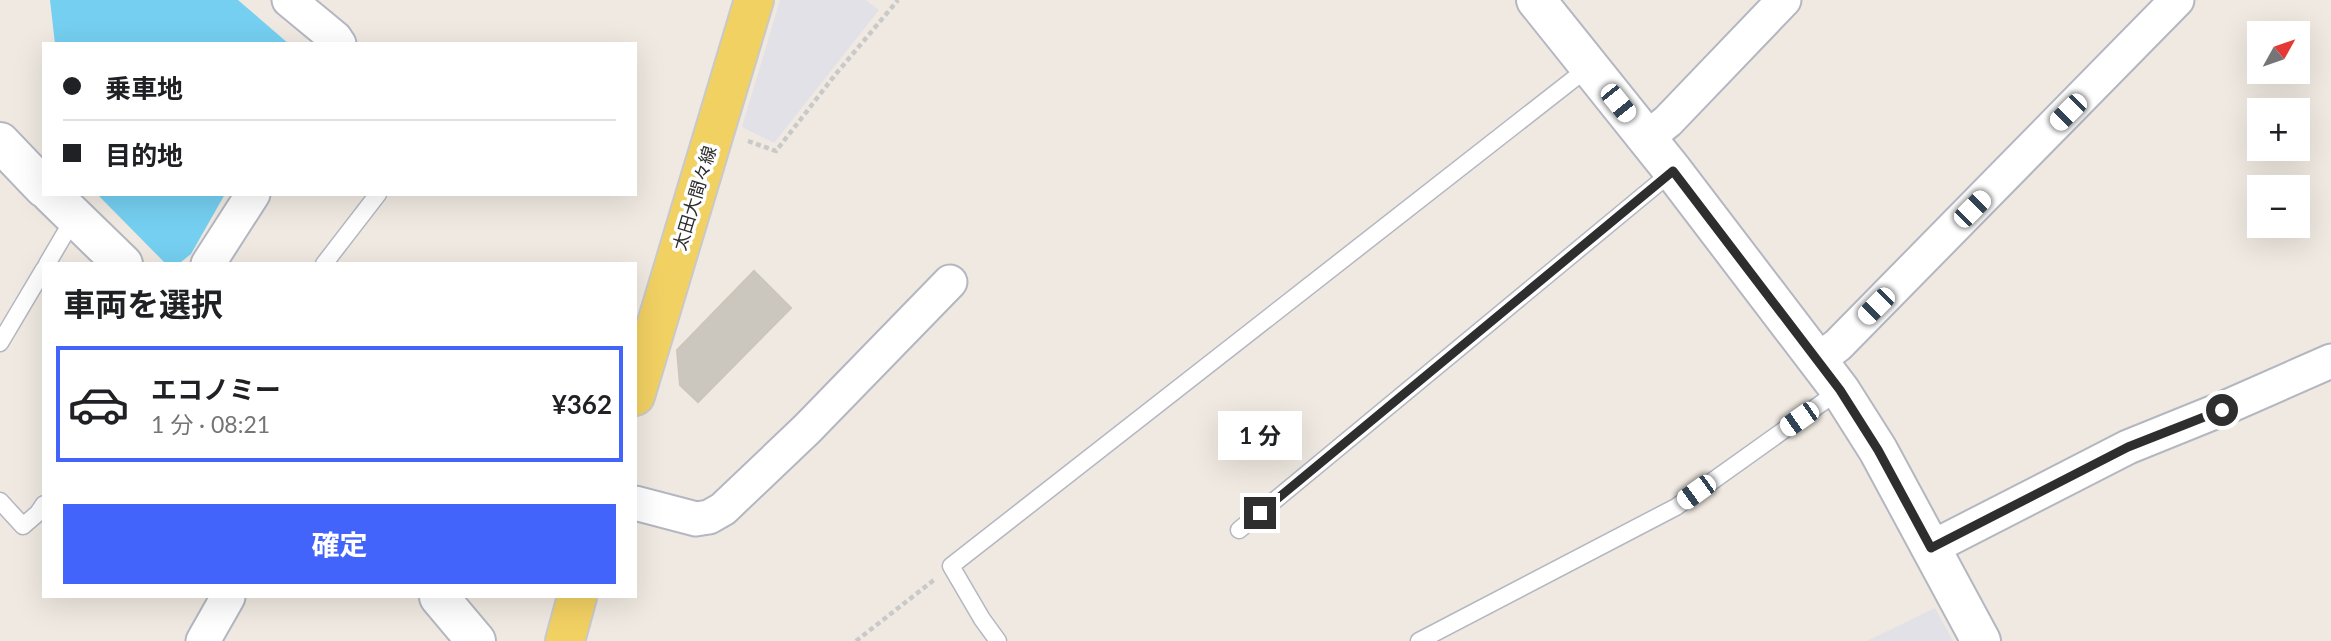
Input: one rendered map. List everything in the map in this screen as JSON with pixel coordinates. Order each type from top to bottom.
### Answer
[{"type":"main road","name":"太田大間々線","points":[[637,389],[754,0]]},
{"type":"main road","points":[[565,641],[578,598]]},
{"type":"street","points":[[289,0],[338,42]]},
{"type":"street","points":[[1536,0],[1673,171],[1829,375],[1878,450],[1981,641]]},
{"type":"street","points":[[1647,138],[1668,121],[1784,0]]},
{"type":"street","points":[[1829,375],[1847,335],[2177,0]]},
{"type":"street","points":[[0,142],[42,186]]},
{"type":"street","points":[[209,262],[252,196]]},
{"type":"street","points":[[63,206],[121,262]]},
{"type":"street","points":[[637,504],[695,519],[709,517],[723,509],[807,429],[950,282]]},
{"type":"street","points":[[1931,548],[2128,447],[2222,410],[2331,362]]},
{"type":"street","points":[[203,641],[227,598]]},
{"type":"street","points":[[440,598],[476,641]]},
{"type":"lane","points":[[998,641],[982,620],[951,566],[1589,67]]},
{"type":"lane","points":[[1239,530],[1673,171]]},
{"type":"lane","points":[[326,262],[376,196]]},
{"type":"lane","points":[[48,262],[63,206]]},
{"type":"lane","points":[[0,343],[42,272]]},
{"type":"lane","points":[[1419,641],[1676,507],[1829,375]]},
{"type":"lane","points":[[0,501],[23,526],[42,507]]},
{"type":"path","points":[[715,127],[776,151],[898,0]]},
{"type":"path","points":[[856,641],[951,566]]},
{"type":"shaded area","points":[[780,0],[866,0],[879,10],[774,143],[742,127]]},
{"type":"shaded area","points":[[1935,608],[1953,641],[1867,641]]},
{"type":"water","points":[[50,0],[238,0],[287,42],[55,42]]},
{"type":"water","points":[[99,196],[224,196],[191,254],[181,262],[164,262]]},
{"type":"building","points":[[754,271],[791,308],[698,402],[680,385],[677,350]]},
{"type":"route","points":[[1260,513],[1673,171],[1840,390],[1878,450],[1931,548],[2128,447],[2222,410]]}]
